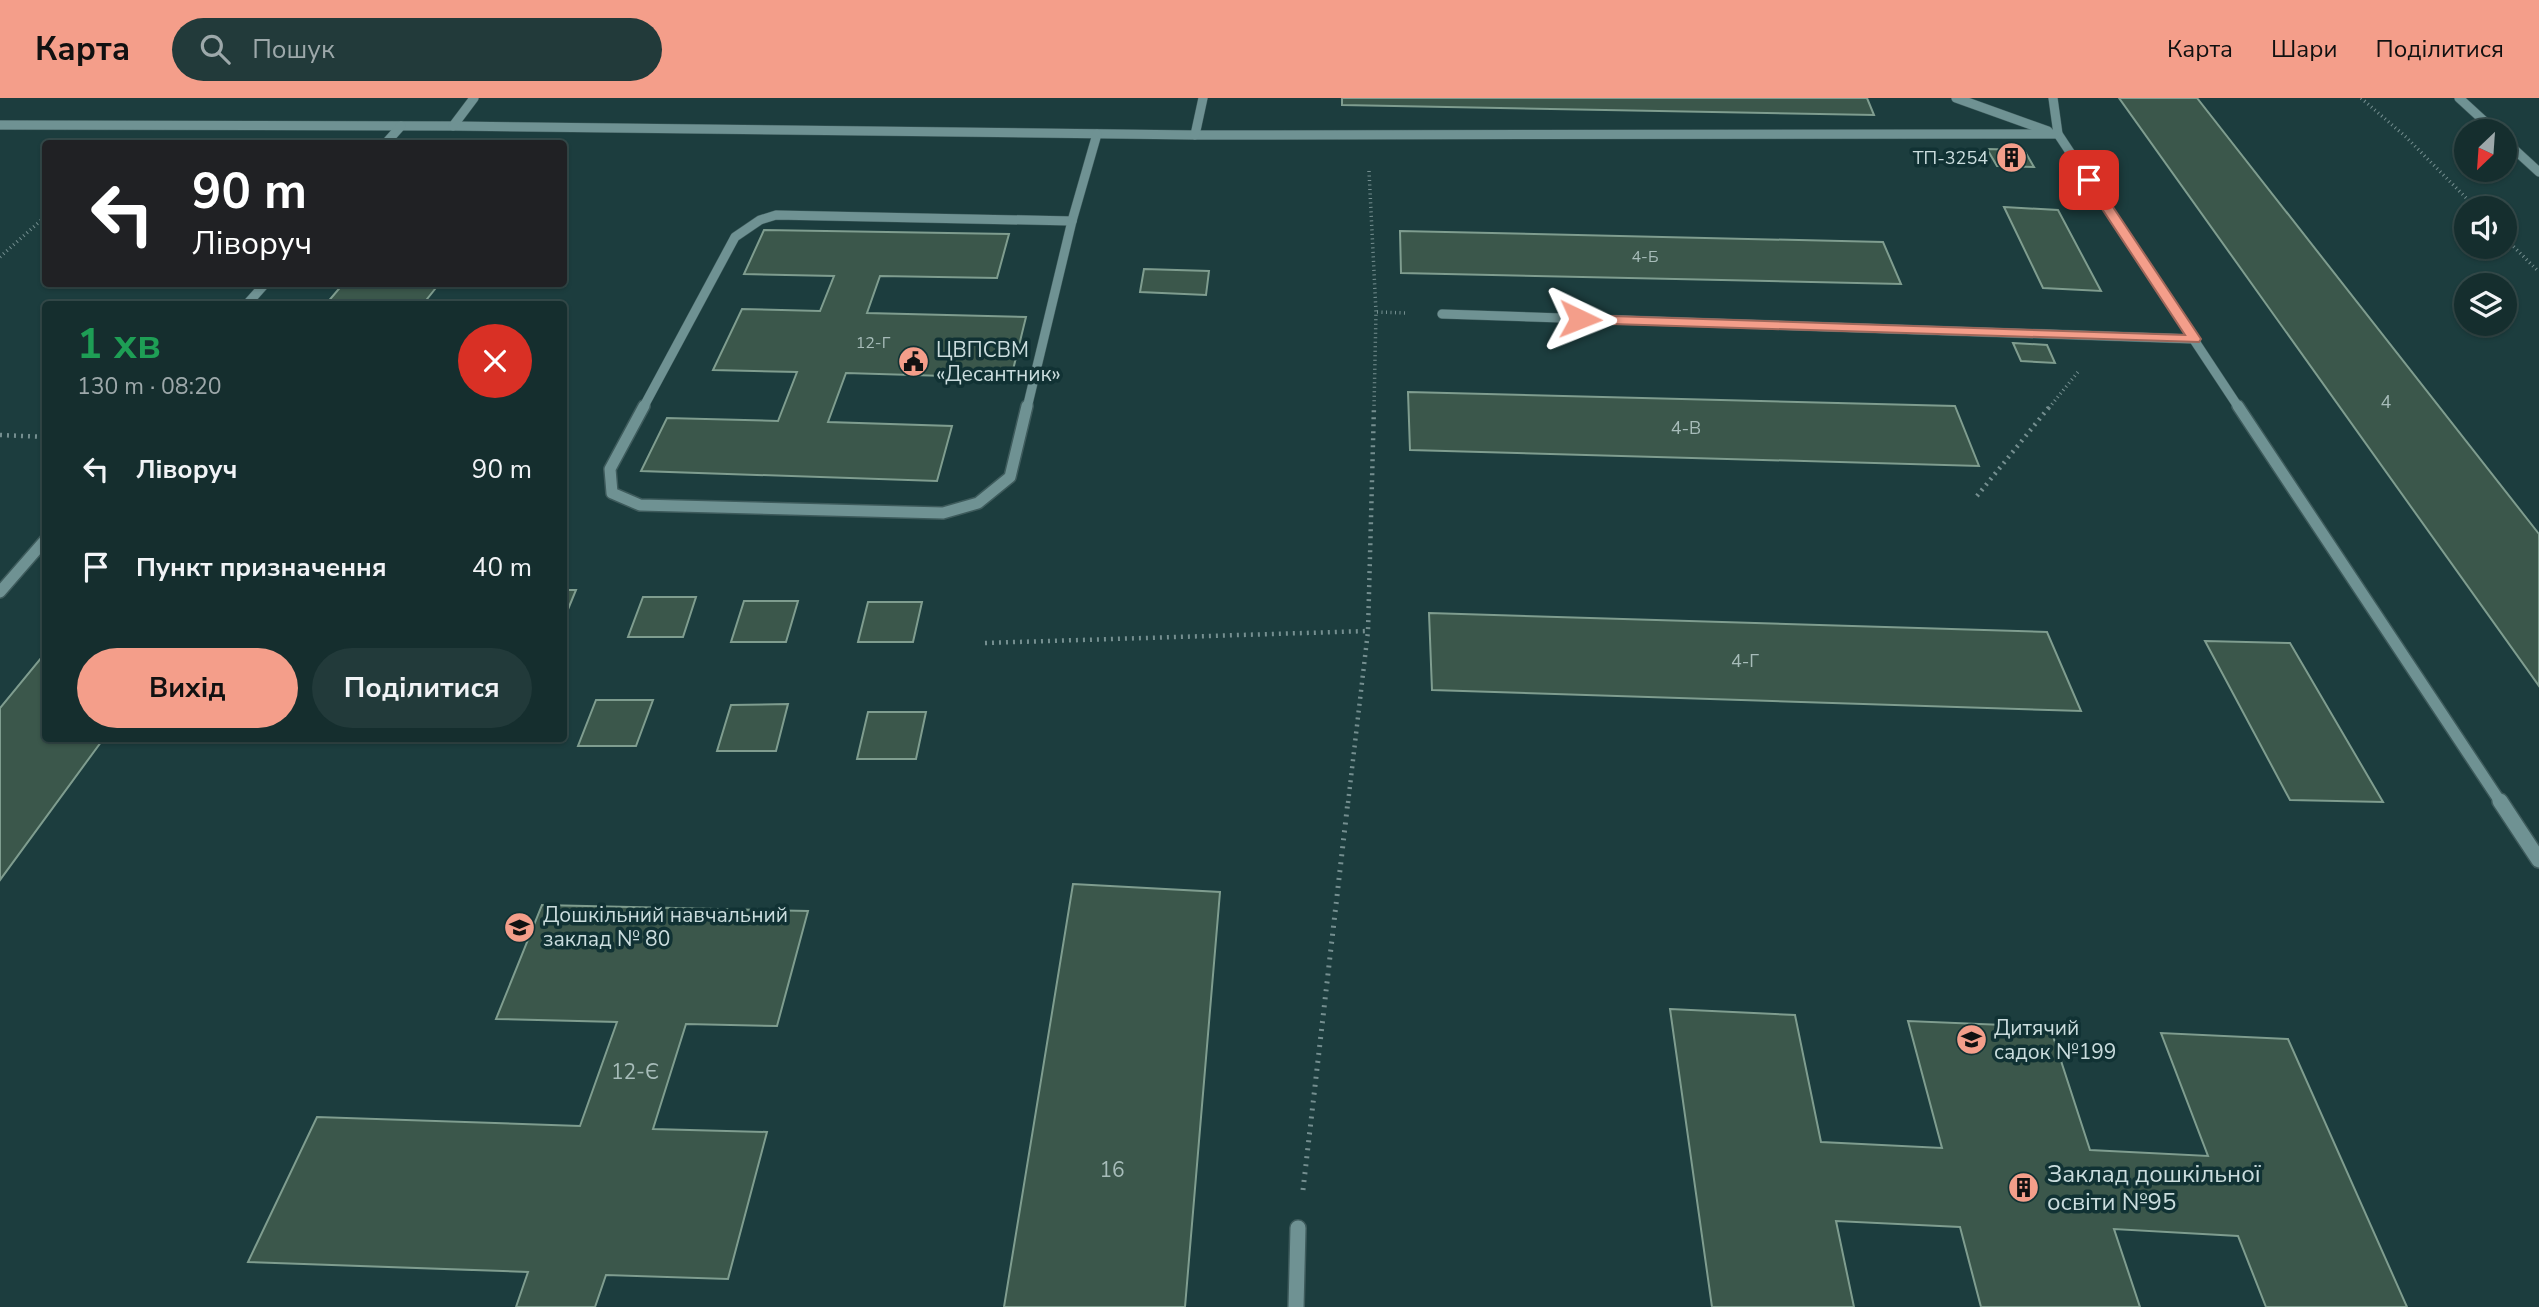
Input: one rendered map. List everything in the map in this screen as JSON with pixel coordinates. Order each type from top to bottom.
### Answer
[{"type":"street","points":[[453,126],[474,98]]},
{"type":"street","points":[[1195,135],[1203,98]]},
{"type":"street","points":[[1956,98],[2058,134]]},
{"type":"street","points":[[2053,98],[2058,134],[2539,860]]},
{"type":"street","points":[[2459,98],[2482,119]]},
{"type":"street","points":[[0,124],[453,126],[1195,135],[2058,134]]},
{"type":"street","points":[[389,140],[401,126]]},
{"type":"street","points":[[1072,221],[776,215],[745,228],[735,237],[610,469],[612,493],[640,505],[943,513],[978,503],[1010,477],[1072,221],[1097,134]]},
{"type":"street","points":[[2517,152],[2539,172]]},
{"type":"street","points":[[250,301],[262,287]]},
{"type":"street","points":[[1442,314],[2194,339]]},
{"type":"street","points":[[0,592],[42,544]]},
{"type":"street","points":[[1296,1307],[1298,1228]]},
{"type":"path","points":[[2361,98],[2406,137],[2464,196]]},
{"type":"path","points":[[1298,1228],[1368,631],[1376,312],[1368,135]]},
{"type":"path","points":[[0,257],[42,220]]},
{"type":"path","points":[[2517,250],[2539,272]]},
{"type":"path","points":[[1977,496],[2106,337]]},
{"type":"path","points":[[0,435],[42,437]]},
{"type":"path","points":[[985,643],[1368,631]]},
{"type":"building","points":[[1342,98],[1867,98],[1874,115],[1342,105]]},
{"type":"building","points":[[2119,98],[2197,98],[2539,534],[2539,686]]},
{"type":"building","name":"ТП-3254","points":[[1987,149],[2024,150],[2034,167],[1997,166]]},
{"type":"building","points":[[2004,207],[2058,210],[2101,291],[2043,288]]},
{"type":"building","points":[[764,230],[1009,234],[997,278],[880,276],[867,313],[1026,317],[1011,378],[846,373],[828,422],[952,426],[937,481],[641,471],[667,418],[778,421],[797,372],[713,370],[742,309],[820,311],[834,276],[744,274]]},
{"type":"building","points":[[1400,231],[1883,242],[1901,284],[1401,273]]},
{"type":"building","points":[[1144,269],[1209,271],[1206,295],[1140,292]]},
{"type":"building","points":[[340,287],[437,287],[425,301],[329,301]]},
{"type":"building","points":[[2013,343],[2047,345],[2055,363],[2021,361]]},
{"type":"building","points":[[1408,392],[1955,406],[1979,466],[1410,450]]},
{"type":"building","points":[[567,590],[576,590],[567,612]]},
{"type":"building","points":[[643,597],[696,597],[683,637],[628,637]]},
{"type":"building","points":[[744,601],[798,601],[786,642],[731,642]]},
{"type":"building","points":[[868,602],[922,602],[913,642],[858,642]]},
{"type":"building","points":[[1429,613],[2047,632],[2081,711],[1432,690]]},
{"type":"building","points":[[2205,641],[2290,643],[2383,802],[2290,800]]},
{"type":"building","points":[[42,657],[42,742],[101,742],[0,880],[0,708]]},
{"type":"building","points":[[596,700],[653,700],[636,746],[578,746]]},
{"type":"building","points":[[788,704],[776,751],[717,751],[731,705]]},
{"type":"building","points":[[868,712],[926,712],[916,759],[857,759]]},
{"type":"building","points":[[1073,884],[1220,892],[1185,1307],[1004,1307]]},
{"type":"building","points":[[542,905],[808,911],[777,1026],[686,1024],[653,1129],[767,1132],[728,1279],[606,1275],[595,1307],[516,1307],[528,1272],[248,1262],[317,1117],[580,1126],[617,1022],[496,1019]]},
{"type":"building","name":"Заклад дошкільної освіти №95","points":[[1670,1009],[1795,1015],[1821,1142],[1942,1148],[1908,1021],[2050,1027],[2090,1150],[2208,1156],[2161,1033],[2288,1039],[2407,1307],[2266,1307],[2238,1236],[2114,1229],[2140,1307],[1981,1307],[1960,1227],[1836,1221],[1854,1307],[1712,1307]]},
{"type":"place","name":"ТП-3254","points":[[2011,158]]},
{"type":"place","name":"ЦВПСВМ «Десантник»","points":[[913,362]]},
{"type":"place","name":"Дошкільний навчальний заклад № 80","points":[[520,927]]},
{"type":"place","name":"Дитячий садок №199","points":[[1971,1040]]},
{"type":"place","name":"Заклад дошкільної освіти №95","points":[[2024,1188]]},
{"type":"route","points":[[1580,319],[2194,339],[2089,180]]}]
